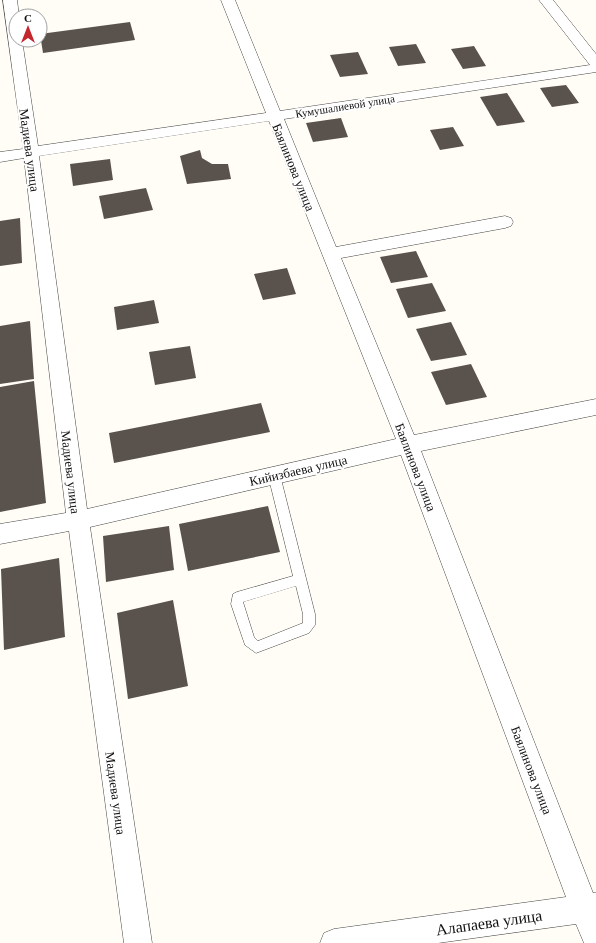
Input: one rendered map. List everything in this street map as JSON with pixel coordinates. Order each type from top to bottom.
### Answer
[{"type":"street","name":"Мадиева улица","points":[[10,0],[78,520],[138,943]]},
{"type":"street","name":"Баялинова улица","points":[[228,0],[408,445],[590,908],[596,938]]},
{"type":"street","points":[[546,0],[596,63]]},
{"type":"street","name":"Кумушалиевой улица","points":[[0,157],[596,68]]},
{"type":"street","points":[[330,254],[505,222]]},
{"type":"street","name":"Кийизбаева улица","points":[[0,534],[78,520],[408,445],[596,407]]},
{"type":"street","name":"Алапаева улица","points":[[334,943],[590,908]]},
{"type":"lane","points":[[274,475],[309,614],[308,625],[305,630],[259,647],[252,645],[246,634],[237,604],[237,598],[300,579]]},
{"type":"building","points":[[130,22],[135,40],[43,53],[42,48],[48,48],[48,33]]},
{"type":"building","points":[[416,44],[426,63],[398,66],[389,47]]},
{"type":"building","points":[[474,46],[486,66],[463,69],[451,49]]},
{"type":"building","points":[[358,52],[368,74],[340,77],[330,55]]},
{"type":"building","points":[[566,85],[579,103],[552,107],[540,88]]},
{"type":"building","points":[[507,93],[525,122],[497,126],[480,97]]},
{"type":"building","points":[[341,118],[348,137],[313,142],[306,123]]},
{"type":"building","points":[[453,127],[464,146],[440,150],[430,130]]},
{"type":"building","points":[[200,150],[202,158],[212,164],[228,164],[231,179],[187,184],[180,156]]},
{"type":"building","points":[[110,159],[113,180],[73,186],[70,164]]},
{"type":"building","points":[[146,188],[153,210],[104,219],[99,196]]},
{"type":"building","points":[[20,218],[22,263],[0,266],[0,221]]},
{"type":"building","points":[[416,251],[428,277],[391,283],[380,257]]},
{"type":"building","points":[[287,268],[296,294],[263,300],[254,274]]},
{"type":"building","points":[[432,283],[446,311],[408,318],[396,289]]},
{"type":"building","points":[[154,300],[159,323],[117,330],[114,307]]},
{"type":"building","points":[[30,321],[34,379],[0,384],[0,326]]},
{"type":"building","points":[[451,322],[467,355],[431,361],[416,329]]},
{"type":"building","points":[[190,346],[196,378],[155,385],[149,352]]},
{"type":"building","points":[[471,364],[487,397],[446,405],[431,372]]},
{"type":"building","points":[[34,381],[46,503],[0,512],[0,387]]},
{"type":"building","points":[[261,403],[270,432],[114,463],[109,433]]},
{"type":"building","points":[[268,506],[280,552],[188,571],[179,524]]},
{"type":"building","points":[[169,526],[174,570],[106,582],[103,536]]},
{"type":"building","points":[[59,558],[65,637],[4,650],[1,569]]},
{"type":"building","points":[[173,600],[188,686],[128,699],[117,613]]}]
